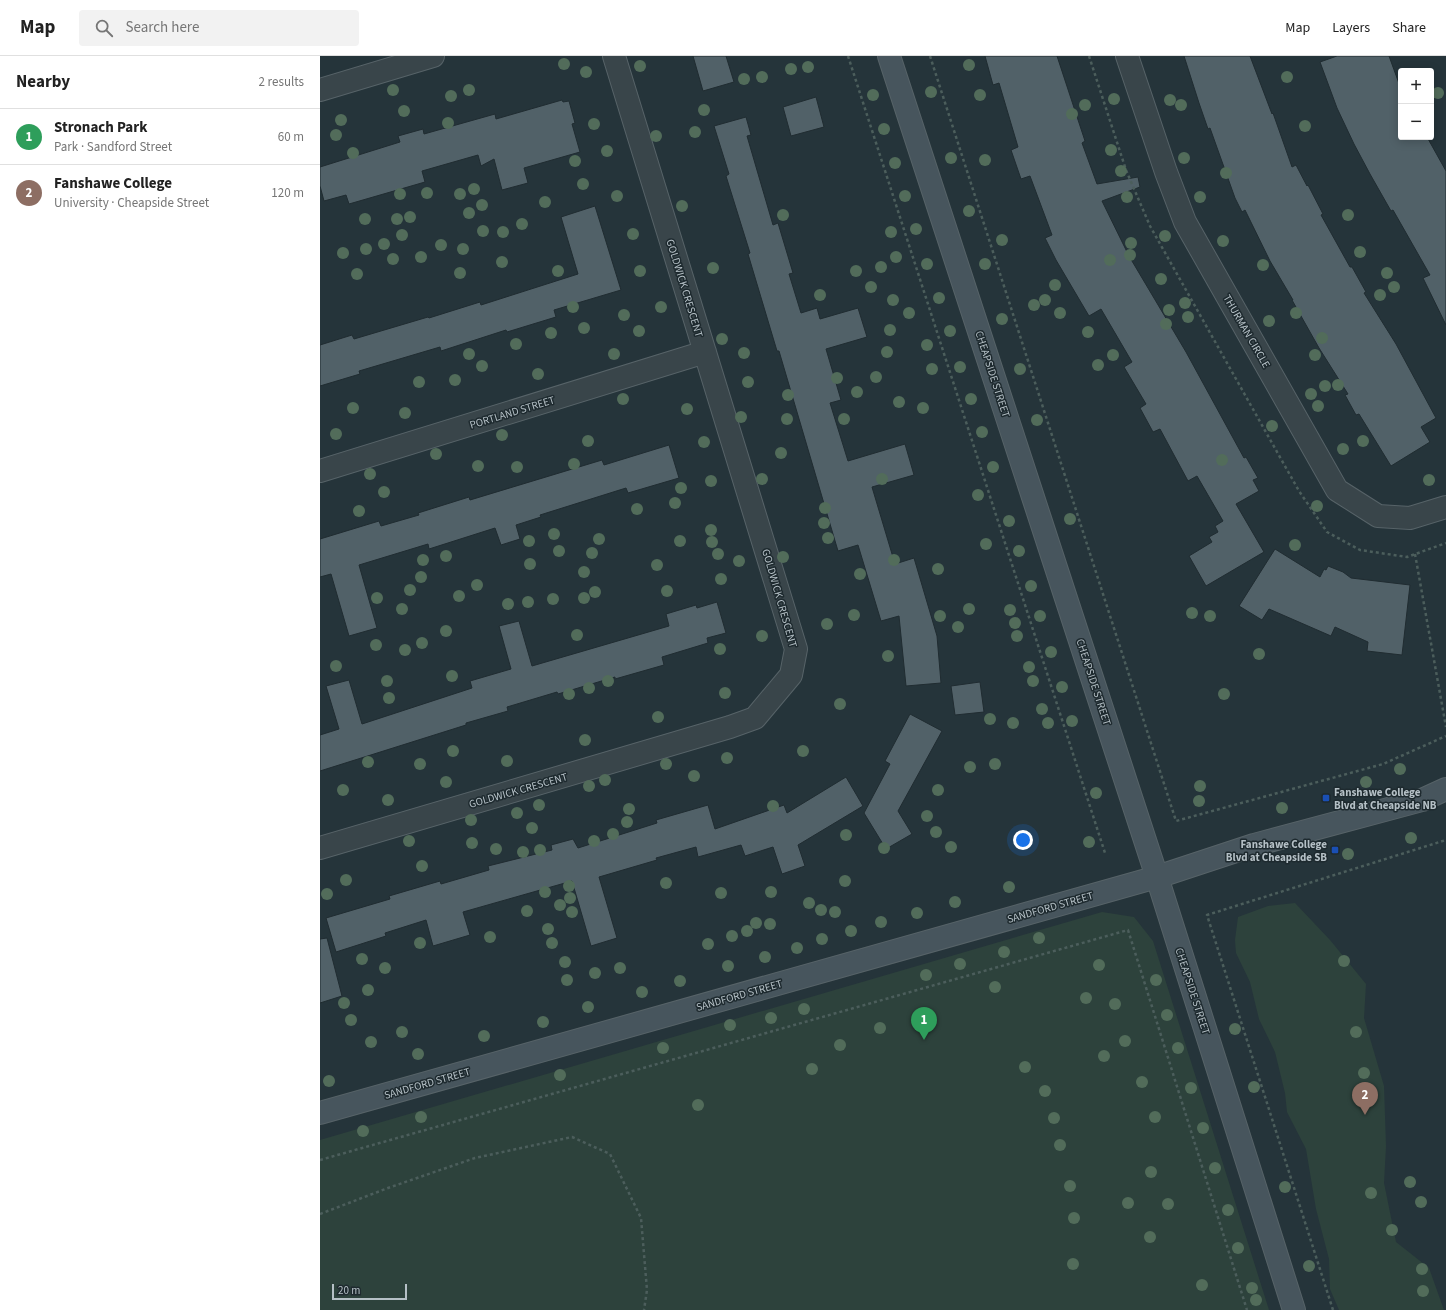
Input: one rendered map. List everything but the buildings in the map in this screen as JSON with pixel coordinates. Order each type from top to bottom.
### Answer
[{"type":"street","points":[[320,90],[433,56]]},
{"type":"street","name":"GOLDWICK CRESCENT","points":[[320,848],[722,730],[755,718],[791,675],[796,649],[614,56]]},
{"type":"street","name":"CHEAPSIDE STREET","points":[[890,56],[1157,877],[1294,1310]]},
{"type":"street","name":"THURMAN CIRCLE","points":[[1127,56],[1166,172],[1185,222],[1337,490],[1378,516],[1410,518],[1446,507]]},
{"type":"street","name":"PORTLAND STREET","points":[[320,471],[705,352]]},
{"type":"street","name":"SANDFORD STREET","points":[[320,1113],[1157,877],[1254,846],[1422,800],[1446,789]]},
{"type":"path","points":[[848,56],[1105,853]]},
{"type":"path","points":[[930,56],[1176,821],[1383,764],[1446,736]]},
{"type":"path","points":[[1414,554],[1446,727]]},
{"type":"path","points":[[1333,1310],[1207,915],[1446,840]]},
{"type":"path","points":[[320,1160],[1128,930],[1247,1310]]},
{"type":"path","points":[[320,1214],[388,1188],[475,1158],[572,1136],[610,1154],[641,1218],[647,1290],[644,1310]]},
{"type":"green space","points":[[1295,903],[1330,940],[1366,984],[1364,1018],[1384,1086],[1386,1146],[1384,1183],[1396,1242],[1429,1268],[1444,1310],[1339,1310],[1330,1289],[1329,1259],[1316,1209],[1306,1149],[1287,1112],[1285,1093],[1275,1052],[1259,1019],[1250,982],[1236,953],[1235,940],[1238,917],[1268,906]]},
{"type":"green space","points":[[1102,912],[1134,917],[1153,941],[1269,1310],[320,1310],[320,1140]]},
{"type":"place","name":"Fanshawe College Blvd at Cheapside NB","points":[[1326,798]]},
{"type":"place","name":"Fanshawe College Blvd at Cheapside SB","points":[[1335,850]]},
{"type":"place","name":"Stronach Park","points":[[924,1040]]},
{"type":"place","name":"Fanshawe College","points":[[1365,1115]]}]
